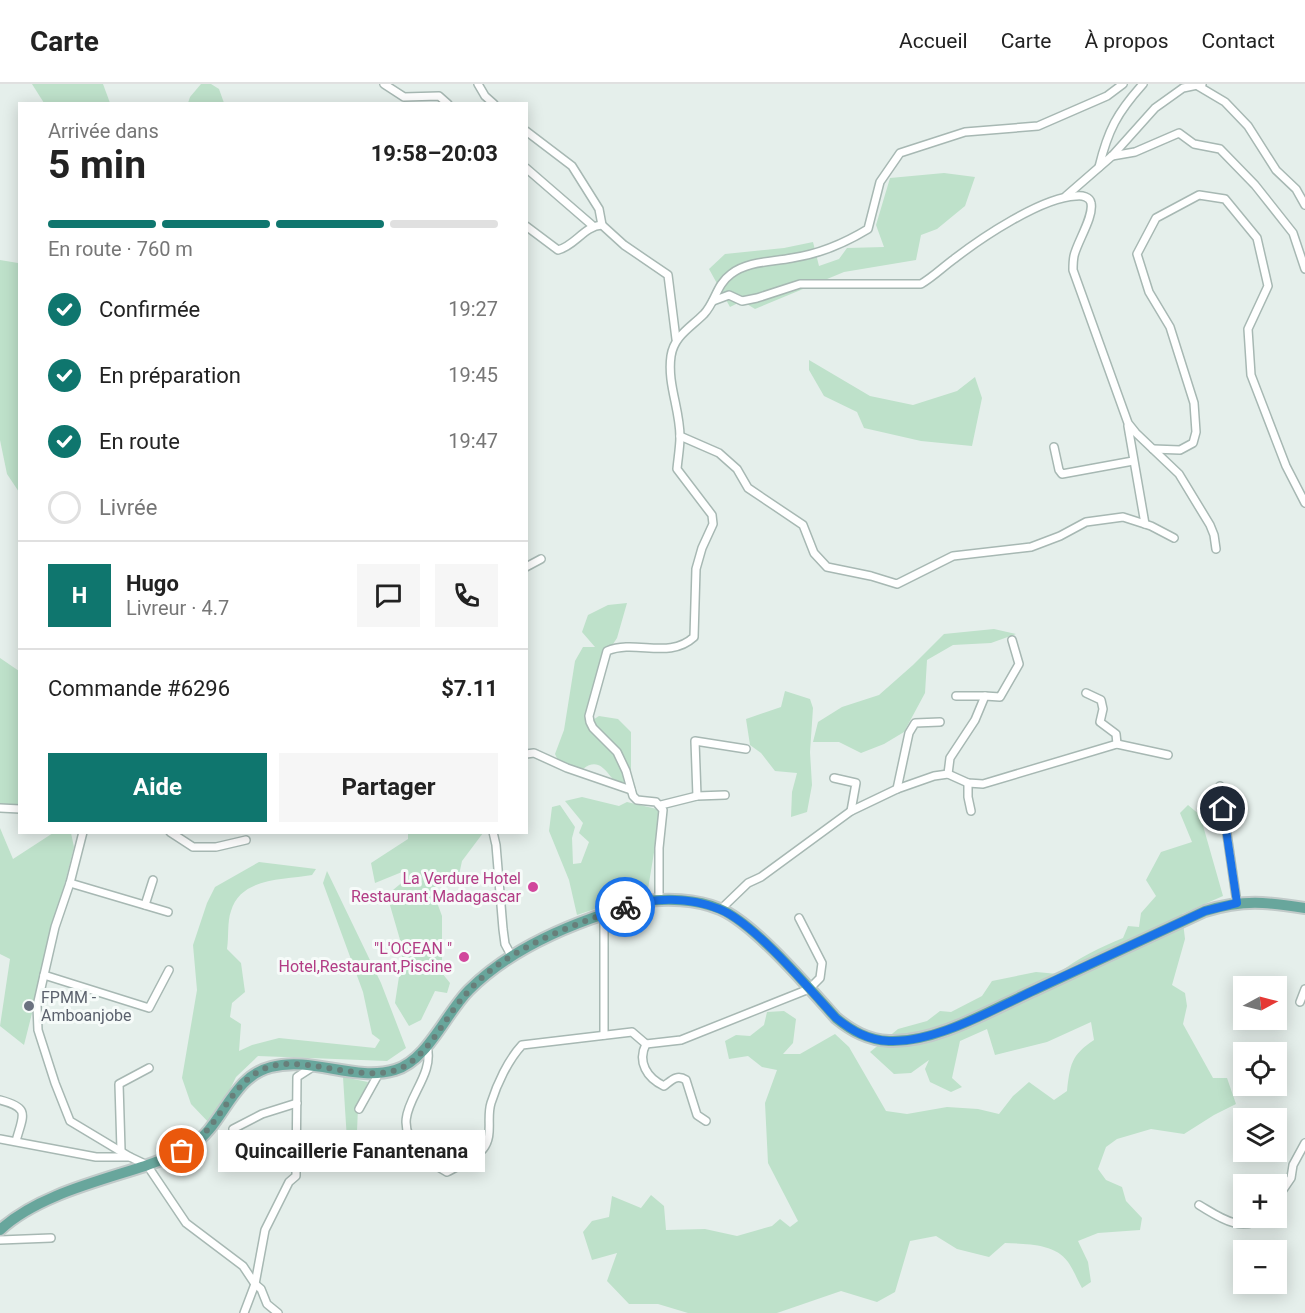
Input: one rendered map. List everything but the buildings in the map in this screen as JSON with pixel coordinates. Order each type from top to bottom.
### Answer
[{"type":"main road","points":[[0,1230],[29,1209],[53,1198],[171,1157],[193,1145],[212,1126],[240,1085],[257,1072],[282,1064],[364,1073],[402,1068],[418,1056],[467,992],[494,968],[576,924],[637,903],[659,900],[686,901],[721,909],[755,935],[836,1018],[863,1036],[891,1041],[922,1037],[980,1016],[1205,911],[1237,903],[1270,903],[1305,908]]},
{"type":"street","points":[[384,84],[404,100],[439,96],[446,102]]},
{"type":"street","points":[[478,84],[492,102]]},
{"type":"street","points":[[676,339],[694,324],[713,301],[717,287],[732,273],[758,262],[795,258],[846,242],[868,229],[880,182],[900,153],[965,132],[1038,126],[1107,96],[1123,84]]},
{"type":"street","points":[[1098,167],[1106,141],[1121,108],[1143,84]]},
{"type":"street","points":[[1064,198],[1112,156],[1155,108],[1183,88],[1200,85],[1225,102],[1248,126],[1276,170],[1296,189],[1305,205]]},
{"type":"street","points":[[528,133],[572,166],[599,209],[602,225],[624,245],[668,274],[676,339],[669,371],[680,436],[677,469],[712,514],[713,524],[702,548],[696,569],[694,637],[685,645],[674,648],[616,647],[607,651],[590,716],[593,728],[617,752],[626,771],[630,790],[637,800],[656,802],[663,810],[659,848],[659,900]]},
{"type":"street","points":[[1112,156],[1136,152],[1179,133],[1194,144],[1220,149],[1255,185],[1293,233],[1305,269]]},
{"type":"street","points":[[528,170],[593,226]]},
{"type":"street","points":[[1153,449],[1180,450],[1192,443],[1196,432],[1194,403],[1170,327],[1149,292],[1137,254],[1156,218],[1199,195],[1225,199],[1257,238],[1268,286],[1248,329],[1251,375],[1286,466],[1305,503]]},
{"type":"street","points":[[713,301],[729,295],[742,301],[800,284],[921,284],[955,258],[1014,220],[1064,198],[1083,196],[1088,198],[1091,203],[1088,219],[1074,256],[1073,270],[1128,423],[1145,524]]},
{"type":"street","points":[[528,228],[558,250],[565,248],[593,226],[602,225]]},
{"type":"street","points":[[1128,423],[1179,474],[1210,525],[1216,549]]},
{"type":"street","points":[[680,436],[719,453],[737,469],[748,488],[803,525],[814,553],[827,567],[897,584],[953,556],[1031,547],[1060,536],[1086,522],[1123,517],[1145,524],[1174,538]]},
{"type":"street","points":[[1054,447],[1062,474],[1133,461]]},
{"type":"street","points":[[528,566],[541,559]]},
{"type":"street","points":[[956,696],[1000,697],[1019,664],[1012,640]]},
{"type":"street","points":[[1086,693],[1101,700],[1104,709],[1100,722],[1116,734],[1117,744]]},
{"type":"street","points":[[948,774],[950,758],[975,720],[985,696]]},
{"type":"street","points":[[897,789],[909,734],[915,723],[940,722]]},
{"type":"street","points":[[697,796],[695,741],[746,749]]},
{"type":"street","points":[[721,909],[748,883],[761,877],[851,811],[897,789],[934,776],[948,774],[968,783],[983,784],[1117,744],[1168,755]]},
{"type":"street","points":[[528,754],[534,753],[567,768],[630,790]]},
{"type":"street","points":[[834,778],[856,783],[851,811]]},
{"type":"street","points":[[968,783],[971,811]]},
{"type":"street","points":[[1220,786],[1237,903]]},
{"type":"street","points":[[661,805],[697,796],[725,795]]},
{"type":"street","points":[[0,808],[18,809]]},
{"type":"street","points":[[84,834],[55,927],[37,1006],[38,1030],[70,1121],[147,1165],[186,1222],[243,1266],[261,1289],[267,1304],[278,1313]]},
{"type":"street","points":[[173,834],[193,847],[216,847],[246,840]]},
{"type":"street","points":[[493,834],[505,944],[512,957]]},
{"type":"street","points":[[145,905],[153,880]]},
{"type":"street","points":[[70,883],[168,912]]},
{"type":"street","points":[[604,914],[604,1035]]},
{"type":"street","points":[[427,1046],[429,1055],[426,1073],[409,1105],[405,1130],[413,1143],[433,1165],[447,1172],[476,1156],[484,1148],[489,1137],[490,1105],[512,1055],[522,1045],[632,1032],[646,1044],[681,1040],[809,989],[820,978],[822,963],[799,918]]},
{"type":"street","points":[[44,975],[149,1008],[169,970]]},
{"type":"street","points":[[1300,1002],[1305,989]]},
{"type":"street","points":[[646,1044],[642,1053],[644,1065],[653,1081],[664,1086],[676,1077],[686,1080],[697,1115],[706,1121]]},
{"type":"street","points":[[244,1313],[255,1284],[265,1230],[289,1182],[296,1176],[297,1077],[314,1066]]},
{"type":"street","points":[[121,1150],[119,1084],[149,1068]]},
{"type":"street","points":[[359,1109],[379,1072]]},
{"type":"street","points":[[0,1100],[17,1104],[22,1109],[23,1115],[16,1141]]},
{"type":"street","points":[[233,1129],[262,1114],[297,1103]]},
{"type":"street","points":[[0,1139],[96,1158],[130,1157]]},
{"type":"street","points":[[1287,1185],[1292,1178],[1293,1165],[1305,1143]]},
{"type":"street","points":[[1199,1205],[1228,1223],[1233,1223]]},
{"type":"street","points":[[0,1240],[51,1238]]},
{"type":"green space","points":[[32,84],[103,84],[110,102],[43,102]]},
{"type":"green space","points":[[201,84],[211,84],[219,89],[224,102],[188,102]]},
{"type":"green space","points":[[944,173],[975,177],[965,206],[937,229],[921,235],[916,260],[844,272],[755,309],[742,301],[730,307],[709,269],[725,254],[784,248],[813,242],[819,266],[839,259],[847,248],[884,247],[876,225],[890,178]]},
{"type":"green space","points":[[0,260],[18,263],[18,490],[7,474],[0,440]]},
{"type":"green space","points":[[809,360],[870,396],[913,405],[957,391],[975,377],[982,398],[972,446],[921,441],[864,428],[857,412],[824,396],[809,370]]},
{"type":"green space","points":[[627,603],[617,638],[607,653],[588,723],[599,716],[618,719],[631,732],[631,770],[622,789],[600,766],[595,764],[583,769],[561,767],[555,754],[564,730],[575,661],[583,647],[595,647],[582,632],[588,615],[608,605]]},
{"type":"green space","points":[[994,629],[1016,634],[991,643],[953,645],[927,660],[925,693],[904,732],[884,744],[861,753],[839,742],[813,742],[818,722],[842,707],[879,695],[944,634]]},
{"type":"green space","points":[[0,658],[18,670],[18,808],[0,806]]},
{"type":"green space","points":[[785,691],[810,699],[813,708],[810,752],[812,785],[807,812],[791,817],[792,792],[797,773],[775,771],[761,753],[750,745],[746,719],[781,707]]},
{"type":"green space","points":[[582,797],[619,806],[627,802],[661,810],[647,895],[633,901],[619,901],[577,915],[569,880],[549,831],[552,807],[560,805],[575,827],[572,838],[573,864],[581,863],[589,842],[579,833],[583,823],[565,801]]},
{"type":"green space","points":[[1188,805],[1200,815],[1223,896],[1182,914],[1185,939],[1172,985],[1185,993],[1187,1006],[1183,1024],[1213,1078],[1227,1078],[1236,1104],[1184,1134],[1151,1129],[1117,1139],[1106,1147],[1098,1169],[1106,1180],[1122,1187],[1126,1201],[1142,1218],[1140,1230],[1098,1233],[1078,1241],[1088,1262],[1091,1282],[1082,1288],[1068,1262],[1048,1248],[1030,1244],[1005,1243],[989,1257],[957,1249],[936,1236],[910,1241],[895,1292],[877,1302],[841,1291],[777,1313],[688,1313],[658,1304],[629,1304],[607,1281],[617,1253],[592,1260],[583,1232],[592,1221],[609,1217],[612,1196],[641,1208],[651,1195],[664,1206],[666,1230],[705,1229],[737,1236],[772,1226],[780,1219],[790,1227],[798,1221],[768,1163],[765,1103],[777,1070],[762,1067],[748,1056],[729,1059],[725,1041],[736,1035],[750,1036],[764,1025],[767,1012],[784,1011],[796,1019],[793,1043],[783,1054],[800,1054],[835,1034],[849,1047],[886,1111],[907,1114],[947,1107],[978,1109],[999,1114],[1013,1096],[1029,1082],[1054,1100],[1067,1091],[1073,1061],[1086,1045],[1094,1040],[1091,1022],[1047,1042],[995,1055],[987,1029],[960,1041],[952,1078],[962,1087],[951,1092],[930,1082],[925,1069],[929,1060],[911,1073],[894,1074],[870,1052],[898,1029],[927,1021],[940,1011],[951,1012],[982,996],[992,981],[1036,972],[1058,974],[1081,958],[1123,938],[1128,926],[1139,927],[1141,913],[1156,896],[1146,880],[1161,852],[1192,842],[1180,813]]},
{"type":"green space","points":[[0,828],[13,859],[51,834],[71,834],[74,847],[24,1045],[0,1026],[10,959],[0,954]]},
{"type":"green space","points":[[408,834],[482,834],[462,861],[459,875],[432,889],[442,916],[442,973],[450,983],[447,993],[435,991],[421,1020],[409,1026],[395,1003],[403,950],[387,895],[405,880],[402,872],[375,883],[371,863],[408,839]]},
{"type":"green space","points":[[259,862],[316,869],[312,875],[265,882],[254,886],[236,900],[231,911],[227,949],[241,963],[245,992],[232,1003],[230,1017],[241,1024],[239,1051],[279,1038],[375,1048],[380,1040],[372,1034],[363,992],[323,883],[327,871],[381,983],[406,1048],[387,1061],[258,1056],[236,1077],[212,1126],[191,1104],[182,1078],[197,990],[193,945],[207,903],[215,887]]},
{"type":"green space","points":[[343,1077],[368,1082],[358,1107],[356,1156],[348,1156]]},
{"type":"way so far","points":[[182,1151],[203,1137],[240,1085],[268,1067],[282,1064],[364,1073],[394,1071],[402,1068],[418,1056],[467,992],[494,968],[576,924],[625,907]]},
{"type":"place","name":"La Verdure Hotel Restaurant Madagascar","points":[[533,887]]},
{"type":"place","name":"\"L'OCEAN \" Hotel,Restaurant,Piscine","points":[[464,957]]},
{"type":"place","name":"FPMM - Amboanjobe","points":[[29,1006]]},
{"type":"place","name":"Quincaillerie Fanantenana","points":[[182,1151]]},
{"type":"route","points":[[625,907],[659,900],[686,901],[721,909],[738,920],[775,953],[849,1029],[876,1040],[905,1040],[937,1033],[980,1016],[1205,911],[1237,903],[1223,809]]}]
